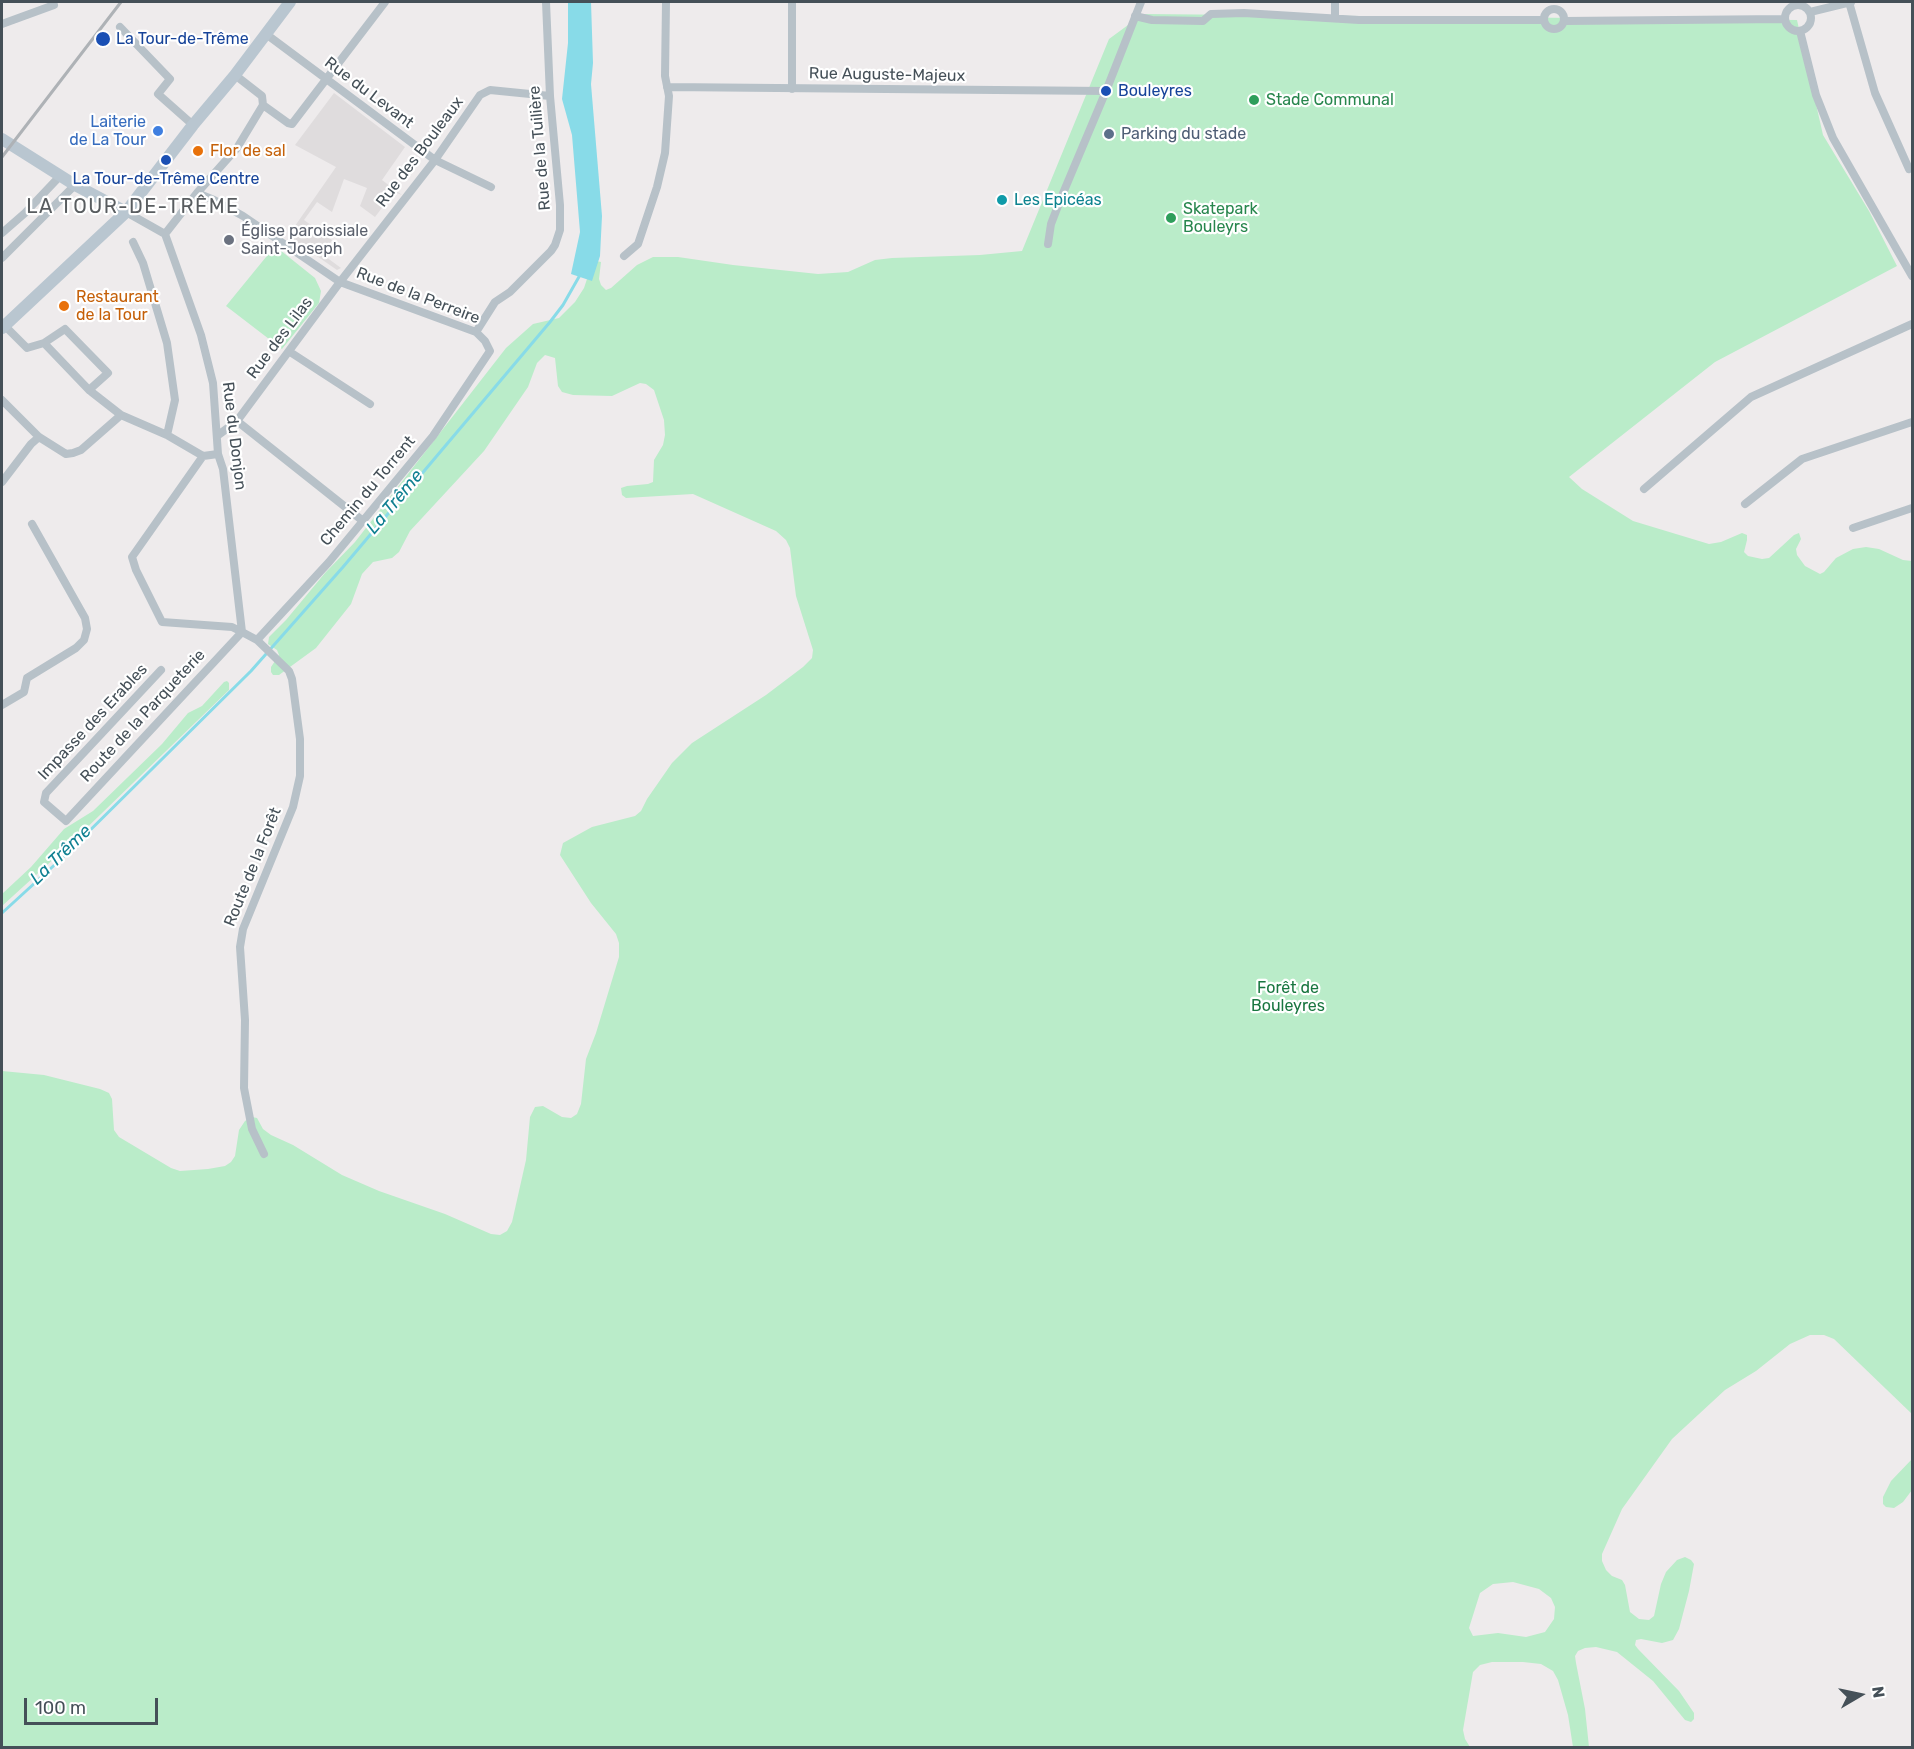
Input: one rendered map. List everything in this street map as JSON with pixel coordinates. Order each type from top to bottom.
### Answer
[{"type":"main road","points":[[3,326],[126,212],[193,125],[236,75],[290,2]]},
{"type":"main road","points":[[2,139],[75,185],[126,212]]},
{"type":"street","points":[[2,24],[54,5],[53,2]]},
{"type":"street","points":[[263,105],[292,124],[385,2]]},
{"type":"street","name":"Rue de la Tuilière","points":[[476,332],[492,305],[510,292],[551,251],[560,230],[546,2]]},
{"type":"street","points":[[624,256],[638,244],[662,171],[669,96],[665,76],[666,2]]},
{"type":"street","points":[[792,2],[792,89]]},
{"type":"street","points":[[1048,244],[1061,198],[1141,2]]},
{"type":"street","points":[[1335,2],[1335,18]]},
{"type":"street","points":[[1810,12],[1850,2],[1875,93],[1909,170]]},
{"type":"street","points":[[1796,4],[1804,6],[1810,12],[1809,25],[1800,31],[1790,30],[1786,26],[1784,19],[1787,10],[1796,4]]},
{"type":"street","points":[[1544,20],[1554,5],[1560,11],[1564,21]]},
{"type":"street","points":[[1135,15],[1152,20],[1203,21],[1210,14],[1244,13],[1410,20],[1544,20]]},
{"type":"street","points":[[1564,21],[1784,19]]},
{"type":"street","points":[[1544,20],[1548,27],[1555,29],[1560,28],[1564,21]]},
{"type":"street","points":[[120,27],[170,80],[158,94],[193,125]]},
{"type":"street","points":[[1800,31],[1816,95],[1833,138],[1912,276]]},
{"type":"street","name":"Rue du Levant","points":[[266,34],[435,160],[491,186]]},
{"type":"street","points":[[126,212],[165,234],[237,148],[263,105],[262,96],[236,75]]},
{"type":"street","name":"Rue Auguste-Majeux","points":[[667,87],[1106,91]]},
{"type":"street","name":"Rue des Bouleaux","points":[[340,282],[435,160],[480,96],[486,91],[550,96]]},
{"type":"street","points":[[2,233],[25,213],[60,176]]},
{"type":"street","points":[[2,258],[75,185]]},
{"type":"street","name":"Rue de la Perreire","points":[[197,194],[214,200],[243,216],[340,282],[476,332],[485,341],[490,351]]},
{"type":"street","name":"Rue du Donjon","points":[[165,234],[208,357],[242,632]]},
{"type":"street","points":[[133,242],[143,263],[167,343],[175,400],[167,435]]},
{"type":"street","name":"Rue des Lilas","points":[[217,436],[237,421],[340,282]]},
{"type":"street","points":[[1644,489],[1751,397],[1912,324]]},
{"type":"street","points":[[3,326],[27,348],[44,343],[65,328],[108,373],[89,390]]},
{"type":"street","points":[[44,343],[89,390],[121,415],[167,435],[203,456],[219,454]]},
{"type":"street","name":"Chemin du Torrent","points":[[259,642],[434,436],[490,351]]},
{"type":"street","points":[[290,352],[370,404]]},
{"type":"street","points":[[2,400],[39,437],[66,454],[81,450],[121,415]]},
{"type":"street","points":[[237,421],[363,521]]},
{"type":"street","points":[[1745,504],[1802,459],[1912,422]]},
{"type":"street","points":[[2,482],[39,437]]},
{"type":"street","points":[[203,456],[132,557],[136,570],[162,622],[232,627],[259,642]]},
{"type":"street","points":[[1853,528],[1912,508]]},
{"type":"street","points":[[2,705],[24,692],[27,678],[76,648],[84,640],[87,629],[85,618],[32,524]]},
{"type":"street","name":"Route de la Parqueterie","points":[[66,821],[242,632]]},
{"type":"street","name":"Route de la Forêt","points":[[259,642],[289,671],[292,679],[301,764],[297,792],[286,828],[243,929],[240,946],[245,1020],[244,1088],[252,1129],[264,1154]]},
{"type":"street","name":"Impasse des Erables","points":[[66,821],[44,802],[46,793],[161,670]]},
{"type":"shaded area","points":[[334,93],[405,147],[382,180],[402,195],[394,192],[375,217],[360,206],[367,188],[344,179],[332,212],[317,202],[304,220],[332,240],[322,254],[341,268],[337,270],[288,236],[336,167],[295,145]]},
{"type":"green space","name":"Forêt de Bouleyres","points":[[1143,14],[1797,20],[1823,135],[1869,211],[1897,266],[1715,362],[1569,477],[1582,489],[1633,521],[1709,544],[1721,542],[1742,533],[1747,535],[1744,552],[1748,556],[1769,558],[1799,533],[1801,539],[1796,549],[1797,555],[1805,566],[1820,574],[1836,558],[1853,549],[1866,547],[1879,549],[1903,560],[1912,561],[1912,1414],[1834,1339],[1824,1335],[1810,1335],[1790,1344],[1756,1371],[1725,1390],[1672,1439],[1622,1509],[1602,1554],[1602,1561],[1606,1570],[1612,1576],[1622,1580],[1625,1585],[1630,1612],[1639,1619],[1649,1620],[1654,1616],[1666,1572],[1677,1560],[1685,1557],[1694,1564],[1679,1629],[1673,1640],[1662,1643],[1641,1639],[1636,1640],[1635,1645],[1679,1691],[1694,1713],[1694,1719],[1691,1722],[1685,1720],[1653,1681],[1617,1652],[1596,1647],[1585,1648],[1578,1651],[1575,1656],[1585,1709],[1589,1747],[1573,1747],[1568,1715],[1558,1680],[1553,1671],[1541,1664],[1492,1662],[1480,1665],[1473,1672],[1463,1730],[1470,1747],[2,1747],[2,1071],[44,1075],[109,1093],[112,1099],[114,1130],[119,1137],[180,1171],[225,1166],[231,1162],[235,1156],[239,1130],[245,1121],[252,1117],[257,1118],[263,1129],[271,1135],[293,1145],[342,1175],[491,1234],[500,1235],[507,1231],[512,1222],[526,1160],[530,1117],[535,1107],[543,1106],[562,1117],[571,1118],[577,1114],[581,1104],[586,1059],[619,957],[619,943],[616,934],[591,903],[560,855],[563,843],[592,827],[635,816],[641,811],[672,763],[692,743],[766,695],[803,667],[812,658],[813,650],[796,596],[790,548],[786,540],[776,531],[693,494],[626,498],[622,495],[621,488],[653,482],[654,460],[663,445],[665,435],[664,420],[654,390],[640,383],[612,396],[573,395],[562,392],[558,386],[555,358],[545,355],[537,363],[528,387],[484,451],[410,531],[399,552],[392,558],[373,562],[362,574],[351,604],[316,648],[279,675],[273,675],[271,667],[279,655],[277,650],[268,644],[269,637],[355,542],[506,348],[533,324],[559,318],[575,302],[596,261],[601,262],[599,279],[606,290],[637,265],[653,257],[678,257],[818,274],[848,272],[875,260],[892,258],[1022,251],[1109,39]],"holes":[[[1513,1582],[1539,1589],[1551,1598],[1555,1607],[1554,1619],[1545,1632],[1526,1637],[1498,1633],[1473,1636],[1469,1628],[1480,1593],[1493,1584]]]},
{"type":"green space","points":[[275,246],[315,278],[321,291],[319,303],[282,349],[226,306]]},
{"type":"green space","points":[[227,681],[229,690],[69,845],[2,906],[2,894],[31,867],[64,829],[93,811],[162,744],[188,713],[202,706]]},
{"type":"green space","points":[[1912,1459],[1912,1490],[1903,1502],[1894,1508],[1886,1507],[1883,1504],[1883,1497],[1891,1481]]},
{"type":"water","points":[[568,2],[591,2],[593,63],[591,84],[602,216],[600,256],[592,281],[571,274],[580,232],[572,135],[562,99],[568,43]]},
{"type":"waterway","name":"La Trême","points":[[2,913],[61,859],[251,671],[343,567],[550,322],[563,305],[580,275]]},
{"type":"railway","points":[[2,157],[121,2]]},
{"type":"place","name":"La Tour-de-Trême","points":[[103,39]]},
{"type":"place","name":"Bouleyres","points":[[1106,91]]},
{"type":"place","name":"Stade Communal","points":[[1254,100]]},
{"type":"place","name":"Laiterie de La Tour","points":[[158,131]]},
{"type":"place","name":"Parking du stade","points":[[1109,134]]},
{"type":"place","name":"Flor de sal","points":[[198,151]]},
{"type":"place","name":"La Tour-de-Trême Centre","points":[[166,160]]},
{"type":"place","name":"Les Epicéas","points":[[1002,200]]},
{"type":"place","name":"Skatepark Bouleyrs","points":[[1171,218]]},
{"type":"place","name":"Église paroissiale Saint-Joseph","points":[[229,240]]},
{"type":"place","name":"Restaurant de la Tour","points":[[64,306]]},
{"type":"district","name":"LA TOUR-DE-TRÊME","points":[[133,207]]}]
